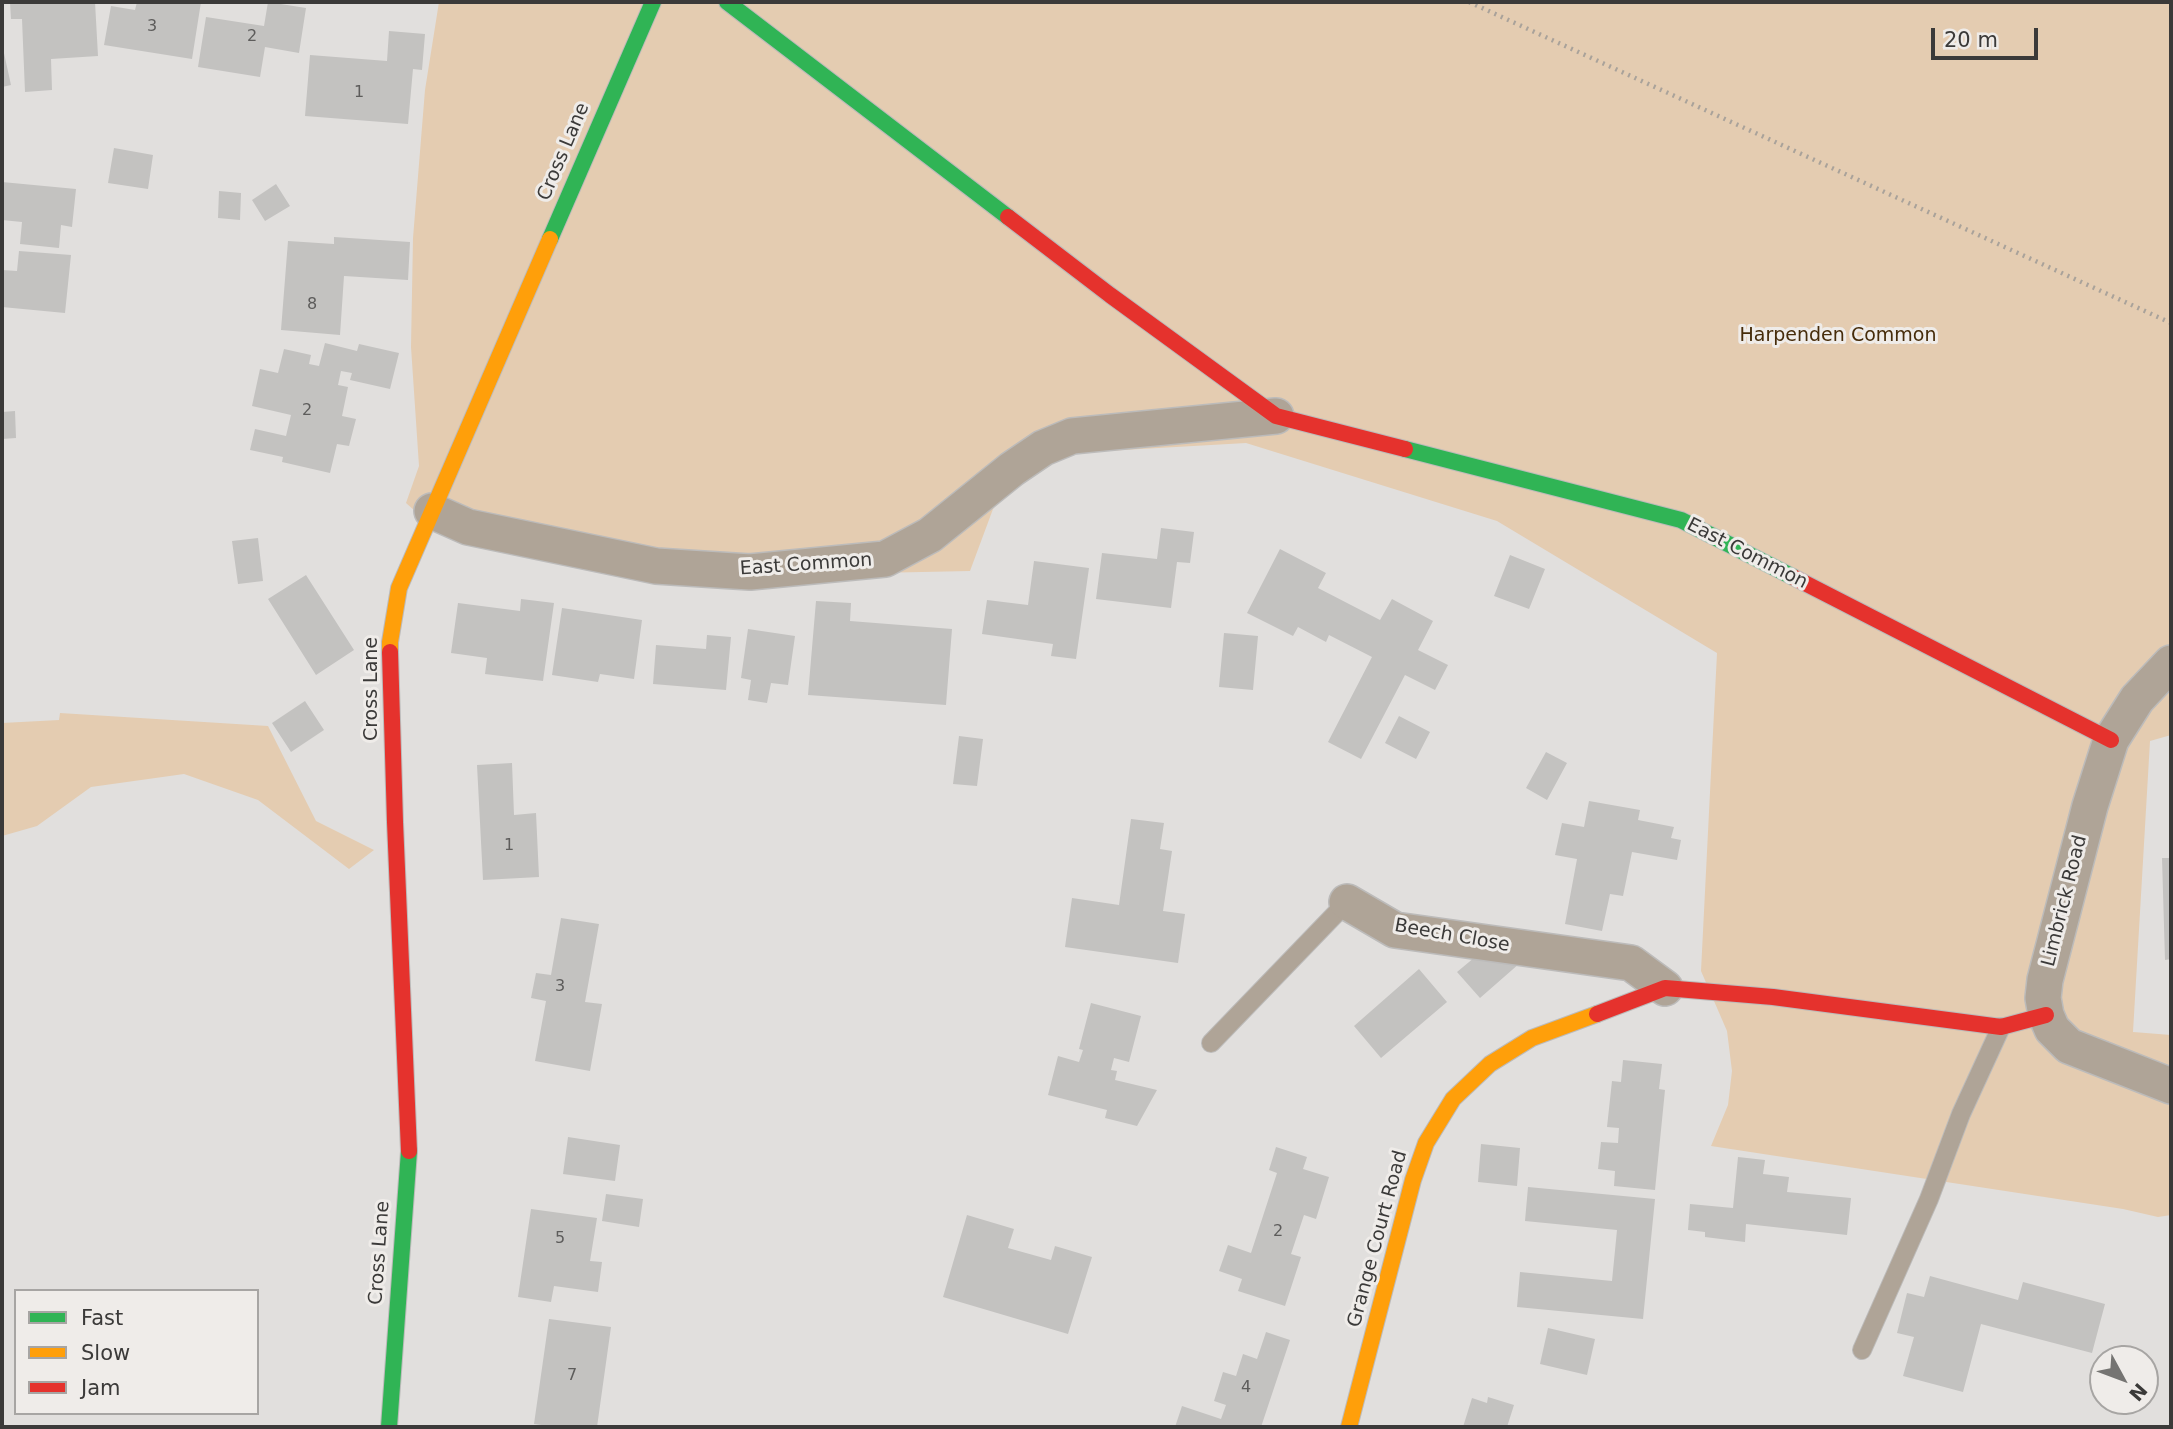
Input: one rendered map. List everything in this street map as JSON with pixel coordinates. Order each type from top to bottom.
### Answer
[{"type":"street","name":"Cross Lane","points":[[389,1427],[409,1150],[390,642],[399,588],[653,2]]},
{"type":"street","name":"East Common","points":[[727,2],[1110,295],[1276,416]]},
{"type":"street","name":"East Common","points":[[432,511],[468,527],[656,566],[750,572],[885,559],[930,536],[1032,455],[1072,436],[1276,416],[1681,520],[2110,740]]},
{"type":"street","name":"Limbrick Road","points":[[2046,1015],[2043,999],[2045,980],[2110,740],[2137,699],[2171,663]]},
{"type":"street","name":"Beech Close","points":[[1347,902],[1395,930],[1631,963],[1665,988]]},
{"type":"street","points":[[1665,988],[1773,997],[2001,1027],[2046,1015],[2052,1029],[2069,1046],[2171,1086]]},
{"type":"street","name":"Grange Court Road","points":[[1349,1427],[1413,1180],[1426,1143],[1453,1099],[1490,1064],[1532,1038],[1665,988]]},
{"type":"lane","name":"Beech Close","points":[[1211,1043],[1347,902]]},
{"type":"lane","points":[[1862,1350],[1929,1199],[1961,1114],[2001,1027]]},
{"type":"path","points":[[1469,2],[2171,323]]},
{"type":"green space","name":"Harpenden Common","points":[[439,2],[2171,2],[2171,735],[2150,741],[2133,1032],[2171,1035],[2171,1215],[2158,1217],[2123,1209],[1711,1146],[1728,1105],[1732,1071],[1727,1031],[1701,971],[1717,653],[1497,521],[1246,443],[1053,454],[1023,470],[993,509],[970,571],[778,575],[442,535],[406,503],[419,466],[411,347],[413,238],[425,90]]},
{"type":"green space","points":[[60,713],[268,726],[316,821],[374,850],[349,869],[258,800],[184,774],[91,787],[37,826],[2,836],[2,723],[59,720]]},
{"type":"building","points":[[10,2],[95,2],[98,56],[51,59],[52,90],[25,92],[22,19],[11,19]]},
{"type":"building","points":[[137,2],[201,2],[192,59],[104,45],[111,6],[135,10]]},
{"type":"building","points":[[268,2],[306,8],[299,53],[265,47],[260,77],[198,67],[206,17],[264,26]]},
{"type":"building","points":[[389,31],[425,34],[422,70],[413,69],[408,124],[305,116],[310,55],[387,61]]},
{"type":"building","points":[[2,44],[11,85],[2,87]]},
{"type":"building","points":[[114,148],[153,155],[148,189],[108,183]]},
{"type":"building","points":[[2,182],[76,189],[72,227],[61,225],[59,248],[20,244],[22,222],[2,220]]},
{"type":"building","points":[[276,184],[290,206],[265,221],[252,200]]},
{"type":"building","points":[[219,191],[241,193],[240,220],[218,218]]},
{"type":"building","points":[[334,237],[410,242],[408,280],[344,276],[340,335],[281,330],[288,241],[334,244]]},
{"type":"building","points":[[19,251],[71,255],[65,313],[2,307],[2,270],[17,271]]},
{"type":"building","points":[[325,343],[357,351],[359,344],[399,353],[390,389],[350,380],[352,373],[341,371],[338,385],[348,387],[342,416],[356,419],[349,446],[337,444],[330,473],[282,462],[283,457],[250,450],[255,429],[286,436],[291,415],[252,406],[260,369],[278,373],[284,349],[311,355],[309,364],[319,366]]},
{"type":"building","points":[[15,411],[16,438],[2,439],[2,412]]},
{"type":"building","points":[[1161,528],[1194,532],[1190,563],[1177,562],[1171,608],[1096,599],[1102,553],[1157,559]]},
{"type":"building","points":[[258,538],[263,581],[238,584],[232,541]]},
{"type":"building","points":[[1280,549],[1326,573],[1318,588],[1380,620],[1392,599],[1433,621],[1418,650],[1448,665],[1435,690],[1405,675],[1361,759],[1328,742],[1372,657],[1329,635],[1326,642],[1298,627],[1293,636],[1247,613]]},
{"type":"building","points":[[1510,555],[1545,569],[1529,609],[1494,596]]},
{"type":"building","points":[[1034,561],[1089,568],[1076,659],[1051,656],[1053,644],[982,634],[987,600],[1028,605]]},
{"type":"building","points":[[306,575],[354,650],[316,675],[268,599]]},
{"type":"building","points":[[521,599],[554,603],[543,681],[485,674],[487,658],[451,653],[458,603],[520,611]]},
{"type":"building","points":[[816,601],[851,603],[850,621],[952,629],[946,705],[808,695]]},
{"type":"building","points":[[562,608],[642,620],[634,679],[600,674],[598,682],[552,675]]},
{"type":"building","points":[[748,629],[795,636],[788,685],[771,683],[767,703],[748,700],[751,680],[741,678]]},
{"type":"building","points":[[1224,633],[1258,636],[1253,690],[1219,687]]},
{"type":"building","points":[[707,635],[731,637],[726,690],[653,684],[656,645],[706,649]]},
{"type":"building","points":[[305,701],[324,730],[291,752],[272,723]]},
{"type":"building","points":[[1399,716],[1430,732],[1416,759],[1385,743]]},
{"type":"building","points":[[959,736],[983,739],[977,786],[953,784]]},
{"type":"building","points":[[1546,752],[1567,763],[1547,800],[1526,788]]},
{"type":"building","points":[[512,763],[514,815],[536,813],[539,877],[483,880],[477,765]]},
{"type":"building","points":[[1589,801],[1640,810],[1638,820],[1674,827],[1671,838],[1681,840],[1677,860],[1632,852],[1623,896],[1610,894],[1602,931],[1565,924],[1577,859],[1555,855],[1562,823],[1584,827]]},
{"type":"building","points":[[1131,819],[1164,823],[1160,849],[1172,851],[1163,911],[1185,914],[1178,963],[1065,947],[1072,898],[1119,905]]},
{"type":"building","points":[[2162,858],[2171,858],[2171,959],[2165,960]]},
{"type":"building","points":[[561,918],[599,924],[585,1002],[602,1004],[590,1071],[535,1061],[546,1001],[531,998],[536,973],[551,975]]},
{"type":"building","points":[[1475,957],[1520,963],[1480,998],[1457,972]]},
{"type":"building","points":[[1419,969],[1447,1002],[1381,1058],[1354,1026]]},
{"type":"building","points":[[1091,1003],[1141,1016],[1129,1062],[1114,1058],[1111,1070],[1117,1071],[1115,1080],[1157,1090],[1137,1126],[1105,1118],[1107,1110],[1048,1095],[1058,1056],[1079,1062],[1083,1050],[1079,1049]]},
{"type":"building","points":[[1623,1060],[1662,1064],[1659,1089],[1665,1090],[1655,1190],[1614,1186],[1615,1171],[1598,1169],[1601,1142],[1618,1143],[1619,1128],[1607,1127],[1612,1081],[1621,1082]]},
{"type":"building","points":[[568,1137],[620,1145],[615,1181],[563,1174]]},
{"type":"building","points":[[1481,1144],[1520,1148],[1517,1186],[1478,1182]]},
{"type":"building","points":[[1276,1147],[1307,1157],[1303,1169],[1329,1177],[1316,1219],[1304,1215],[1291,1254],[1301,1257],[1285,1306],[1238,1291],[1242,1279],[1219,1271],[1228,1245],[1251,1253],[1277,1173],[1269,1170]]},
{"type":"building","points":[[1738,1157],[1765,1160],[1763,1174],[1789,1177],[1787,1192],[1851,1198],[1847,1235],[1746,1224],[1745,1242],[1705,1237],[1705,1232],[1688,1230],[1690,1204],[1733,1208]]},
{"type":"building","points":[[1528,1187],[1655,1199],[1643,1319],[1517,1307],[1520,1272],[1612,1281],[1617,1230],[1525,1221]]},
{"type":"building","points":[[606,1194],[643,1199],[639,1227],[602,1221]]},
{"type":"building","points":[[531,1209],[597,1218],[590,1261],[602,1262],[598,1292],[554,1286],[551,1302],[518,1297]]},
{"type":"building","points":[[967,1215],[1014,1229],[1008,1248],[1051,1260],[1055,1246],[1092,1257],[1068,1334],[943,1297]]},
{"type":"building","points":[[1930,1276],[2018,1300],[2023,1282],[2105,1304],[2094,1345],[2089,1345],[2089,1352],[1981,1324],[1963,1392],[1903,1376],[1914,1337],[1897,1333],[1907,1293],[1924,1297]]},
{"type":"building","points":[[549,1319],[611,1327],[597,1427],[534,1424]]},
{"type":"building","points":[[1548,1328],[1595,1339],[1587,1375],[1540,1364]]},
{"type":"building","points":[[1266,1332],[1290,1340],[1261,1427],[1175,1427],[1182,1406],[1221,1419],[1226,1405],[1214,1401],[1223,1372],[1236,1376],[1243,1354],[1257,1359]]},
{"type":"building","points":[[1488,1397],[1514,1405],[1507,1427],[1463,1427],[1472,1398],[1487,1403]]},
{"type":"traffic: fast","points":[[550,239],[653,2]]},
{"type":"traffic: fast","points":[[727,2],[1008,217]]},
{"type":"traffic: fast","points":[[1405,449],[1681,520],[1793,577]]},
{"type":"traffic: fast","points":[[389,1427],[409,1151]]},
{"type":"traffic: slow","points":[[390,652],[399,588],[550,239]]},
{"type":"traffic: slow","points":[[1349,1427],[1413,1180],[1426,1143],[1453,1099],[1490,1064],[1532,1038],[1597,1014]]},
{"type":"traffic: jam","points":[[1008,217],[1276,416],[1405,449]]},
{"type":"traffic: jam","points":[[1793,577],[2111,740]]},
{"type":"traffic: jam","points":[[390,652],[409,1151]]},
{"type":"traffic: jam","points":[[1597,1014],[1665,988],[1773,997],[2001,1027],[2046,1015]]}]
